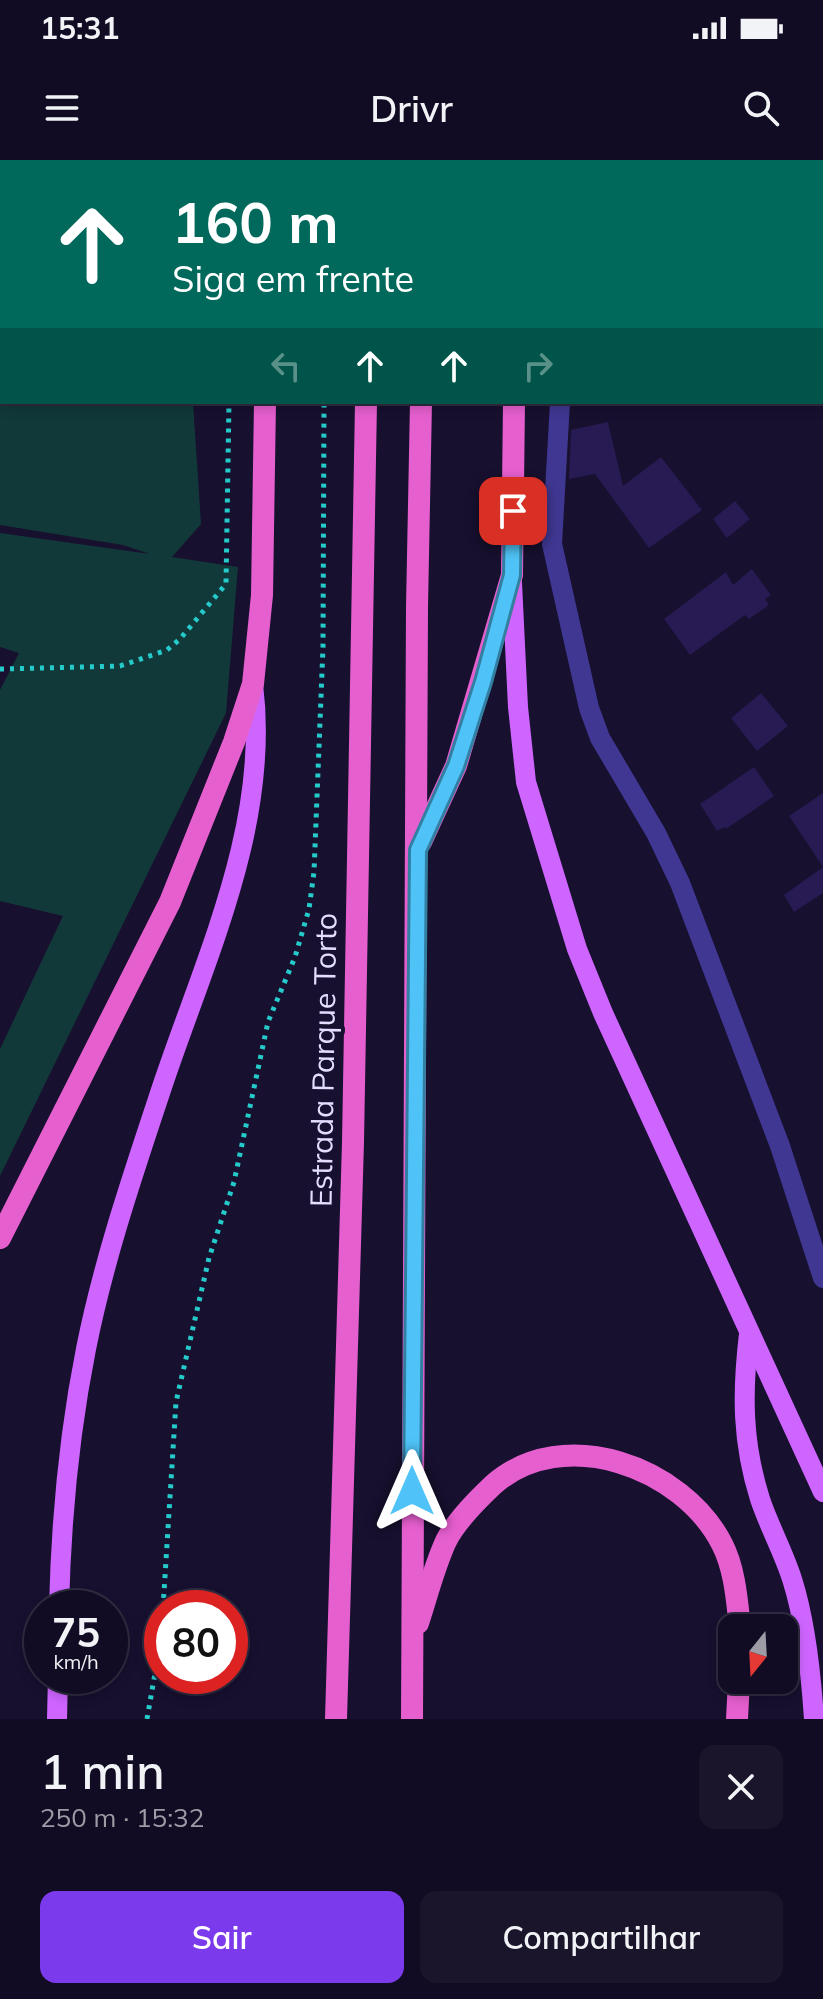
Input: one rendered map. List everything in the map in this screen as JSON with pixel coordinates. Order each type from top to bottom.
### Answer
[{"type":"highway","points":[[0,1238],[170,902],[234,742],[253,684],[262,595],[265,404]]},
{"type":"highway","name":"Estrada Parque Torto","points":[[336,1719],[353,1142],[366,404]]},
{"type":"highway","points":[[412,1719],[417,607],[421,404]]},
{"type":"highway","points":[[418,850],[456,766],[512,575],[514,404]]},
{"type":"highway","points":[[412,1642],[447,1539],[468,1510],[495,1483],[528,1462],[569,1456],[615,1460],[658,1478],[695,1506],[723,1545],[735,1586],[738,1614]]},
{"type":"highway","points":[[737,1719],[738,1694]]},
{"type":"main road","points":[[512,575],[518,707],[526,782],[577,949],[603,1013],[823,1492]]},
{"type":"main road","points":[[60,1590],[68,1456],[86,1348],[108,1263],[160,1093],[225,910],[253,779],[257,715],[253,684]]},
{"type":"main road","points":[[749,1334],[743,1386],[750,1457],[760,1499],[792,1580],[804,1635],[814,1719]]},
{"type":"main road","points":[[57,1719],[58,1694]]},
{"type":"street","points":[[560,404],[552,544],[589,708],[600,738],[656,833],[680,883],[775,1132],[823,1278]]},
{"type":"path","points":[[0,669],[120,666],[167,650],[180,639],[226,584],[229,404]]},
{"type":"path","points":[[164,1590],[176,1402],[209,1258],[234,1182],[268,1022],[295,957],[309,909],[314,872],[323,647],[324,404]]},
{"type":"path","points":[[147,1719],[151,1694]]},
{"type":"green space","points":[[0,404],[193,404],[201,524],[172,557],[238,567],[226,713],[0,1176],[0,1049],[63,916],[0,901],[0,690],[19,653],[0,647],[0,533],[150,554],[123,545],[0,525]]},
{"type":"building","points":[[608,422],[623,486],[661,457],[702,510],[649,548],[595,474],[569,479],[571,430]]},
{"type":"building","points":[[735,501],[750,519],[727,538],[713,519]]},
{"type":"building","points":[[752,569],[771,595],[765,599],[769,605],[749,619],[745,615],[690,655],[664,619],[726,572],[733,585]]},
{"type":"building","points":[[761,693],[788,726],[757,751],[731,718]]},
{"type":"building","points":[[754,767],[774,796],[726,829],[717,831],[700,804]]},
{"type":"building","points":[[823,793],[823,867],[789,816]]},
{"type":"building","points":[[823,867],[823,893],[794,912],[784,895]]},
{"type":"route","points":[[412,1491],[418,850],[456,766],[483,682],[512,575],[513,511]]}]
